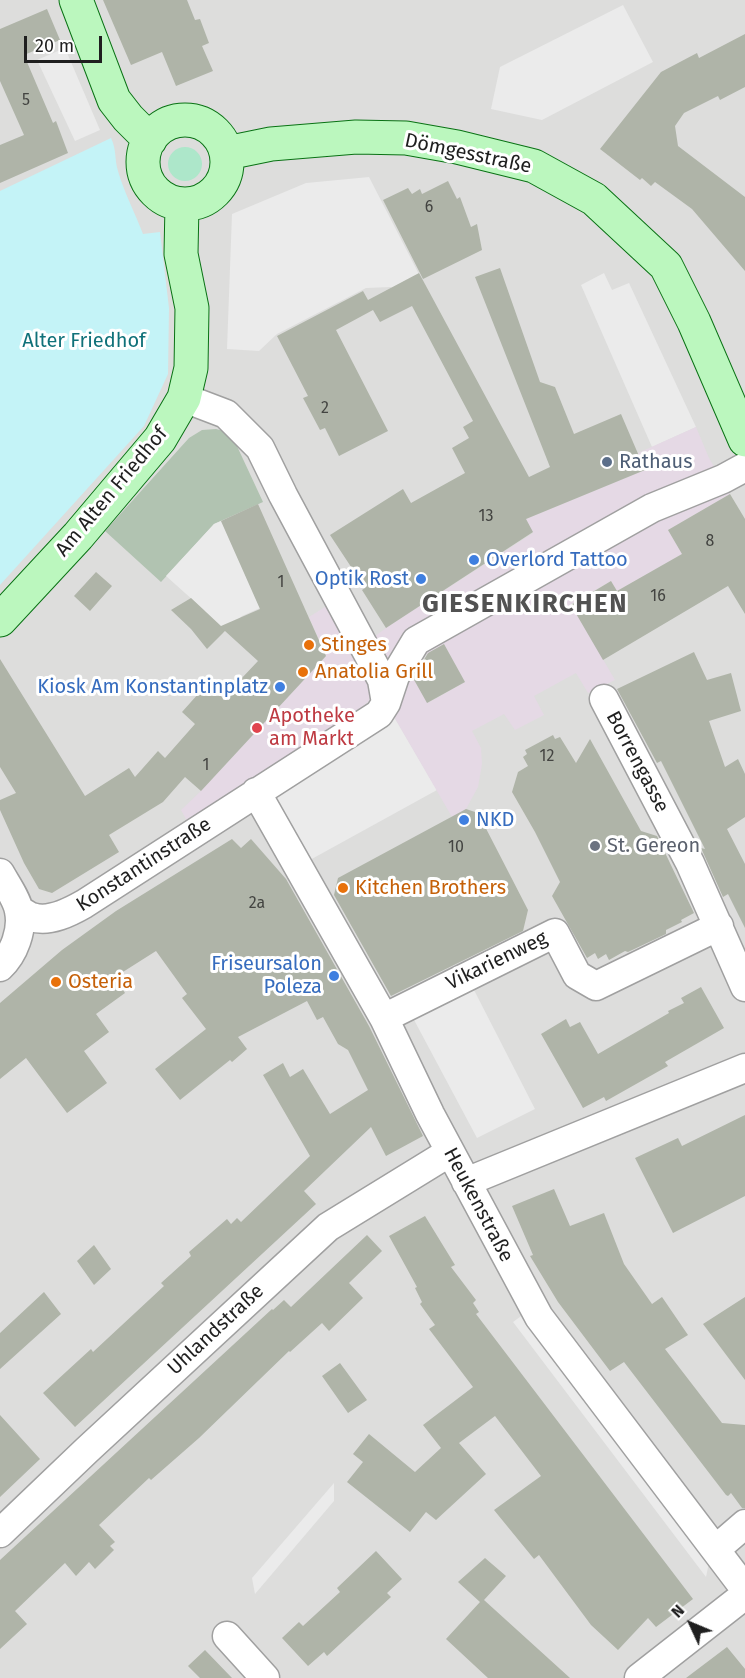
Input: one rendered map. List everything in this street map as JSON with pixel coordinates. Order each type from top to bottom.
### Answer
[{"type":"main road","points":[[76,0],[114,100],[150,140]]},
{"type":"main road","points":[[180,120],[204,124],[222,141],[227,153],[225,175],[220,185],[204,200],[182,204],[159,195],[149,185],[143,163],[150,140],[158,130],[180,120]]},
{"type":"main road","name":"Dömgesstraße","points":[[227,153],[292,142],[356,137],[406,138],[534,166],[594,199],[666,266],[694,322],[745,440]]},
{"type":"main road","name":"Am Alten Friedhof","points":[[0,620],[78,536],[160,439],[184,398],[190,368],[192,308],[181,254],[182,204]]},
{"type":"street","points":[[184,398],[226,414],[260,448],[382,680],[386,703]]},
{"type":"street","points":[[386,703],[395,675],[416,641],[652,508],[734,473]]},
{"type":"street","name":"Borrengasse","points":[[604,699],[690,863],[745,987]]},
{"type":"street","name":"Konstantinstraße","points":[[19,909],[32,917],[41,918],[69,913],[379,714],[386,703]]},
{"type":"street","name":"Heukenstraße","points":[[256,792],[384,1018],[450,1152],[539,1317],[745,1589]]},
{"type":"street","points":[[0,873],[19,909],[20,925],[9,959],[0,967]]},
{"type":"street","name":"Vikarienweg","points":[[384,1018],[555,933],[577,975],[596,987],[719,926]]},
{"type":"street","points":[[466,1182],[745,1068]]},
{"type":"street","name":"Uhlandstraße","points":[[0,1533],[328,1227],[450,1152]]},
{"type":"street","points":[[716,1549],[745,1524]]},
{"type":"street","points":[[639,1678],[745,1595]]},
{"type":"street","points":[[227,1636],[265,1678]]},
{"type":"shaded area","points":[[0,0],[745,0],[745,1678],[0,1678]]},
{"type":"shaded area","points":[[623,5],[653,62],[542,120],[491,109],[500,67]]},
{"type":"shaded area","points":[[65,48],[100,130],[75,141],[37,60]]},
{"type":"shaded area","points":[[369,177],[424,284],[400,299],[391,287],[366,288],[277,334],[259,351],[227,349],[232,214],[306,183]]},
{"type":"shaded area","points":[[604,273],[612,290],[629,283],[696,427],[652,447],[581,285]]},
{"type":"shaded area","points":[[696,427],[709,458],[730,494],[668,530],[682,554],[617,591],[611,581],[571,604],[615,680],[588,693],[576,673],[534,696],[544,715],[515,730],[504,714],[472,731],[481,748],[482,764],[478,787],[466,809],[452,817],[386,703],[363,645],[533,533],[526,519],[645,470],[638,453]],"holes":[[[444,644],[465,682],[428,703],[406,666]]]},
{"type":"shaded area","points":[[202,430],[224,431],[236,444],[263,502],[214,524],[161,582],[105,531],[189,438]]},
{"type":"shaded area","points":[[221,521],[260,608],[242,616],[223,633],[204,610],[166,576],[214,524]]},
{"type":"shaded area","points":[[328,605],[371,689],[369,701],[353,716],[187,821],[181,810],[326,656],[309,617]]},
{"type":"shaded area","points":[[386,703],[437,790],[299,866],[267,785]]},
{"type":"shaded area","points":[[474,990],[535,1109],[477,1138],[413,1018]]},
{"type":"shaded area","points":[[528,1311],[711,1553],[706,1577],[513,1322]]},
{"type":"shaded area","points":[[334,1483],[334,1501],[255,1594],[252,1578]]},
{"type":"green space","name":"Alter Friedhof","points":[[111,138],[120,179],[143,234],[160,232],[169,308],[168,374],[144,426],[0,585],[0,191]]},
{"type":"green space","points":[[185,147],[197,152],[202,164],[197,176],[185,181],[173,176],[168,164],[173,152]]},
{"type":"building","points":[[103,0],[187,0],[195,20],[200,19],[209,43],[202,46],[213,71],[176,86],[162,52],[131,65]]},
{"type":"building","points":[[47,9],[60,40],[24,55],[53,123],[56,121],[68,153],[0,183],[0,145],[24,135],[0,81],[0,29]]},
{"type":"building","points":[[745,34],[745,87],[720,100],[718,96],[684,113],[675,126],[678,146],[745,197],[745,271],[692,209],[655,182],[651,186],[642,178],[640,180],[600,149],[661,72],[697,53],[699,58]]},
{"type":"building","points":[[448,181],[457,199],[460,197],[471,227],[477,224],[482,250],[423,279],[383,200],[408,188],[412,194],[420,189],[422,194]]},
{"type":"building","points":[[500,268],[540,382],[555,387],[574,434],[621,414],[645,470],[526,519],[533,532],[386,628],[362,590],[365,588],[330,535],[403,489],[411,503],[465,473],[452,448],[469,438],[463,427],[473,421],[412,306],[380,322],[373,310],[336,330],[388,431],[339,456],[325,428],[320,430],[303,398],[308,396],[277,336],[363,291],[368,300],[419,273],[529,477],[550,467],[475,277]]},
{"type":"building","points":[[730,494],[745,519],[745,614],[728,586],[603,660],[571,605],[611,581],[617,591],[682,554],[668,530]]},
{"type":"building","points":[[258,504],[326,656],[201,791],[185,777],[163,802],[109,835],[119,852],[52,893],[39,889],[24,863],[0,810],[0,800],[16,793],[0,767],[0,659],[85,796],[129,768],[135,777],[158,751],[165,758],[195,724],[182,712],[207,684],[223,698],[258,661],[225,631],[207,649],[191,629],[171,610],[191,598],[221,626],[260,609],[221,521]]},
{"type":"building","points":[[96,572],[112,586],[90,611],[74,596]]},
{"type":"building","points":[[444,644],[465,682],[427,703],[413,678],[428,653]]},
{"type":"building","points":[[694,652],[707,680],[731,673],[741,711],[709,721],[725,767],[738,759],[745,774],[745,817],[727,829],[745,864],[745,928],[728,894],[723,897],[701,848],[705,849],[661,761],[657,763],[617,689]]},
{"type":"building","name":"St. Gereon","points":[[553,735],[555,739],[560,737],[576,763],[590,739],[641,831],[657,836],[694,913],[666,930],[666,934],[609,960],[606,954],[598,959],[595,953],[587,958],[552,896],[560,882],[512,792],[518,772],[528,766],[523,757],[527,754],[525,750]]},
{"type":"building","points":[[466,809],[478,813],[528,910],[523,931],[391,996],[334,895],[338,878]]},
{"type":"building","points":[[232,839],[241,848],[251,839],[286,879],[369,1026],[423,1136],[386,1156],[371,1127],[304,1191],[316,1204],[75,1427],[43,1393],[91,1349],[93,1352],[164,1286],[161,1283],[191,1256],[189,1252],[227,1219],[231,1224],[237,1218],[241,1222],[310,1156],[263,1075],[283,1063],[290,1077],[303,1069],[330,1114],[368,1090],[348,1050],[338,1044],[323,1017],[317,1020],[307,1001],[238,1037],[247,1049],[180,1100],[155,1069],[206,1029],[182,998],[187,994],[156,951],[115,977],[125,993],[96,1014],[109,1032],[84,1051],[107,1083],[67,1113],[26,1058],[0,1079],[0,1003],[62,950],[116,911]]},
{"type":"building","points":[[701,987],[724,1028],[665,1062],[668,1066],[606,1101],[604,1097],[583,1108],[541,1034],[566,1019],[570,1027],[580,1022],[598,1054],[669,1013],[668,1011],[684,1003],[681,998]]},
{"type":"building","points":[[745,1115],[745,1196],[673,1233],[635,1158],[678,1138],[682,1146]]},
{"type":"building","points":[[554,1189],[570,1226],[604,1213],[624,1264],[652,1304],[662,1297],[688,1335],[665,1349],[722,1423],[745,1425],[745,1508],[742,1508],[731,1493],[726,1495],[624,1362],[610,1371],[558,1302],[530,1256],[533,1255],[512,1206]]},
{"type":"building","points":[[425,1216],[455,1265],[451,1267],[476,1300],[473,1303],[479,1312],[476,1314],[693,1599],[656,1627],[648,1618],[618,1650],[591,1625],[539,1555],[534,1559],[494,1510],[541,1476],[495,1416],[459,1443],[486,1474],[436,1520],[426,1512],[410,1532],[347,1482],[363,1462],[353,1454],[369,1434],[415,1472],[441,1448],[423,1425],[473,1387],[429,1329],[435,1325],[420,1304],[422,1302],[415,1288],[417,1287],[389,1236]]},
{"type":"building","points":[[367,1235],[382,1251],[349,1283],[363,1298],[329,1331],[322,1323],[289,1351],[199,1438],[151,1480],[149,1478],[99,1525],[115,1542],[110,1546],[114,1550],[95,1569],[89,1562],[76,1576],[65,1563],[15,1611],[27,1624],[0,1649],[0,1560],[272,1309],[284,1300],[291,1307]]},
{"type":"building","points":[[94,1245],[111,1269],[94,1285],[77,1261]]},
{"type":"building","points":[[44,1292],[61,1314],[0,1369],[0,1333]]},
{"type":"building","points":[[745,1297],[745,1380],[703,1324]]},
{"type":"building","points":[[340,1363],[367,1400],[348,1413],[322,1376]]},
{"type":"building","points":[[0,1415],[40,1459],[0,1497]]},
{"type":"building","points":[[376,1551],[402,1579],[387,1593],[391,1597],[327,1656],[324,1652],[308,1666],[282,1638],[299,1622],[303,1626],[340,1592],[337,1588]]},
{"type":"building","points":[[485,1558],[506,1576],[484,1600],[570,1678],[488,1678],[446,1639],[480,1602],[458,1582]]},
{"type":"building","points":[[727,1647],[745,1669],[745,1678],[686,1678]]},
{"type":"building","points":[[205,1650],[232,1678],[200,1678],[188,1666]]},
{"type":"place","name":"Rathaus","points":[[607,462]]},
{"type":"place","name":"Overlord Tattoo","points":[[474,560]]},
{"type":"place","name":"Optik Rost","points":[[421,579]]},
{"type":"place","name":"Stinges","points":[[309,645]]},
{"type":"place","name":"Anatolia Grill","points":[[303,672]]},
{"type":"place","name":"Kiosk Am Konstantinplatz","points":[[280,687]]},
{"type":"place","name":"Apotheke am Markt","points":[[257,728]]},
{"type":"place","name":"NKD","points":[[464,820]]},
{"type":"place","name":"St. Gereon","points":[[595,846]]},
{"type":"place","name":"Kitchen Brothers","points":[[343,888]]},
{"type":"place","name":"Friseursalon Poleza","points":[[334,976]]},
{"type":"place","name":"Osteria","points":[[56,982]]},
{"type":"district","name":"GIESENKIRCHEN","points":[[525,605]]}]
